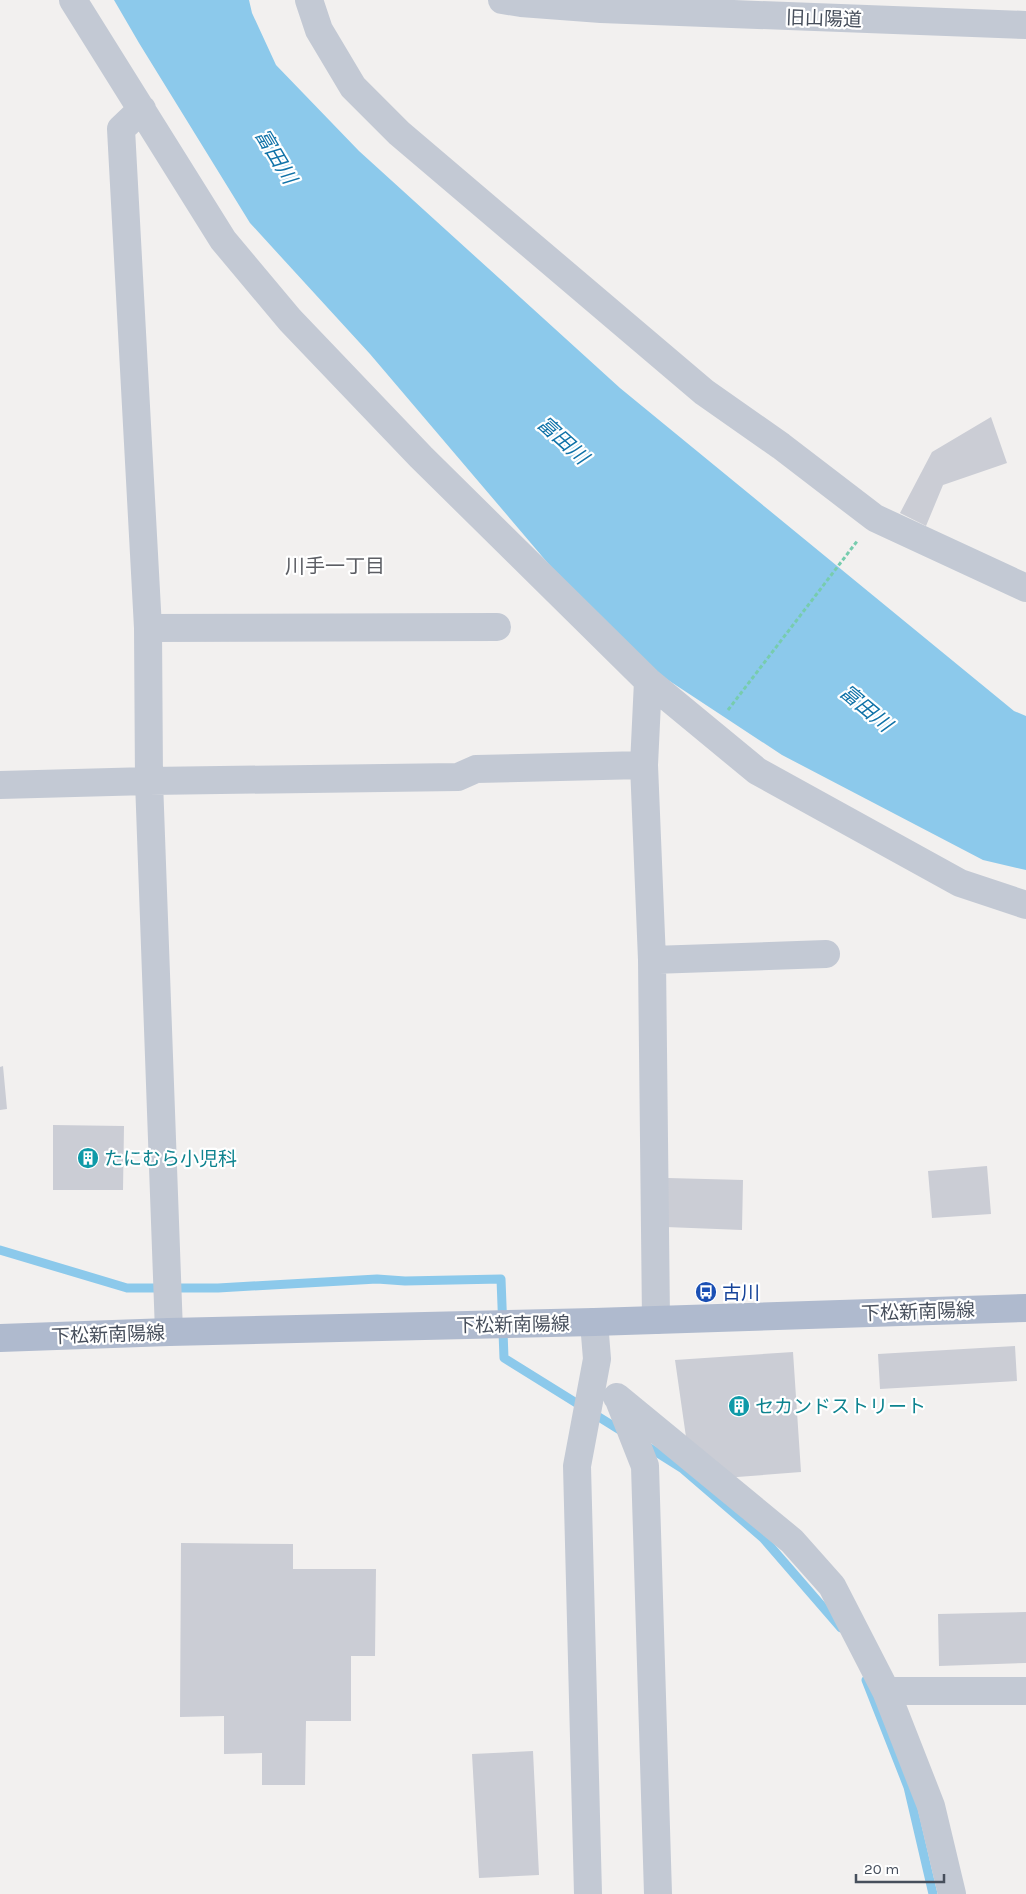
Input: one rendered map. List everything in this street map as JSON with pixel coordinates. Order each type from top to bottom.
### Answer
[{"type":"main road","name":"下松新南陽線","points":[[0,1338],[1026,1308]]},
{"type":"street","points":[[73,0],[223,240],[290,320],[421,457],[648,682],[757,771],[960,883],[1026,905]]},
{"type":"street","points":[[309,0],[319,30],[353,87],[399,133],[704,392],[781,446],[875,518],[1026,588]]},
{"type":"street","name":"旧山陽道","points":[[515,1],[815,18],[1026,25]]},
{"type":"street","points":[[142,109],[121,129],[148,628],[149,781],[169,1332]]},
{"type":"street","points":[[148,628],[497,627]]},
{"type":"street","points":[[648,682],[644,765],[652,960],[656,1320]]},
{"type":"street","points":[[0,785],[458,777],[476,769],[644,765]]},
{"type":"street","points":[[652,960],[826,954]]},
{"type":"street","points":[[588,1894],[577,1466],[597,1359],[594,1322]]},
{"type":"street","points":[[597,1359],[617,1396],[645,1466],[658,1894]]},
{"type":"street","points":[[617,1396],[792,1541],[832,1586],[886,1691],[931,1806],[952,1894]]},
{"type":"street","points":[[886,1691],[1026,1691]]},
{"type":"path","points":[[725,714],[860,537]]},
{"type":"water","name":"富田川","points":[[114,0],[249,0],[252,13],[276,65],[359,151],[620,388],[1014,711],[1026,716],[1026,870],[983,860],[782,755],[621,649],[370,354],[250,223]]},
{"type":"building","points":[[991,417],[1007,463],[943,485],[926,526],[900,513],[932,452]]},
{"type":"building","points":[[3,1066],[7,1109],[0,1110],[0,1067]]},
{"type":"building","name":"たにむら小児科","points":[[53,1125],[124,1126],[123,1190],[53,1190]]},
{"type":"building","points":[[987,1166],[991,1214],[932,1218],[928,1171]]},
{"type":"building","points":[[668,1178],[743,1180],[742,1230],[666,1227]]},
{"type":"building","points":[[1015,1346],[1017,1381],[880,1389],[878,1354]]},
{"type":"building","name":"セカンドストリート","points":[[793,1352],[801,1472],[724,1478],[688,1451],[675,1360]]},
{"type":"building","points":[[181,1543],[293,1544],[293,1569],[376,1569],[375,1656],[351,1656],[351,1721],[306,1721],[305,1785],[262,1785],[262,1753],[224,1754],[224,1716],[180,1717]]},
{"type":"building","points":[[1026,1612],[1026,1663],[939,1666],[938,1614]]},
{"type":"building","points":[[533,1751],[539,1875],[479,1878],[472,1754]]},
{"type":"waterway","points":[[0,1250],[127,1288],[218,1288],[377,1279],[405,1281],[501,1279],[504,1358],[623,1432]]},
{"type":"waterway","points":[[645,1445],[683,1469],[763,1538],[841,1628]]},
{"type":"waterway","points":[[866,1680],[908,1787],[933,1894]]},
{"type":"place","name":"たにむら小児科","points":[[88,1158]]},
{"type":"place","name":"古川","points":[[706,1292]]},
{"type":"place","name":"セカンドストリート","points":[[739,1406]]},
{"type":"district","name":"川手一丁目","points":[[335,566]]}]
